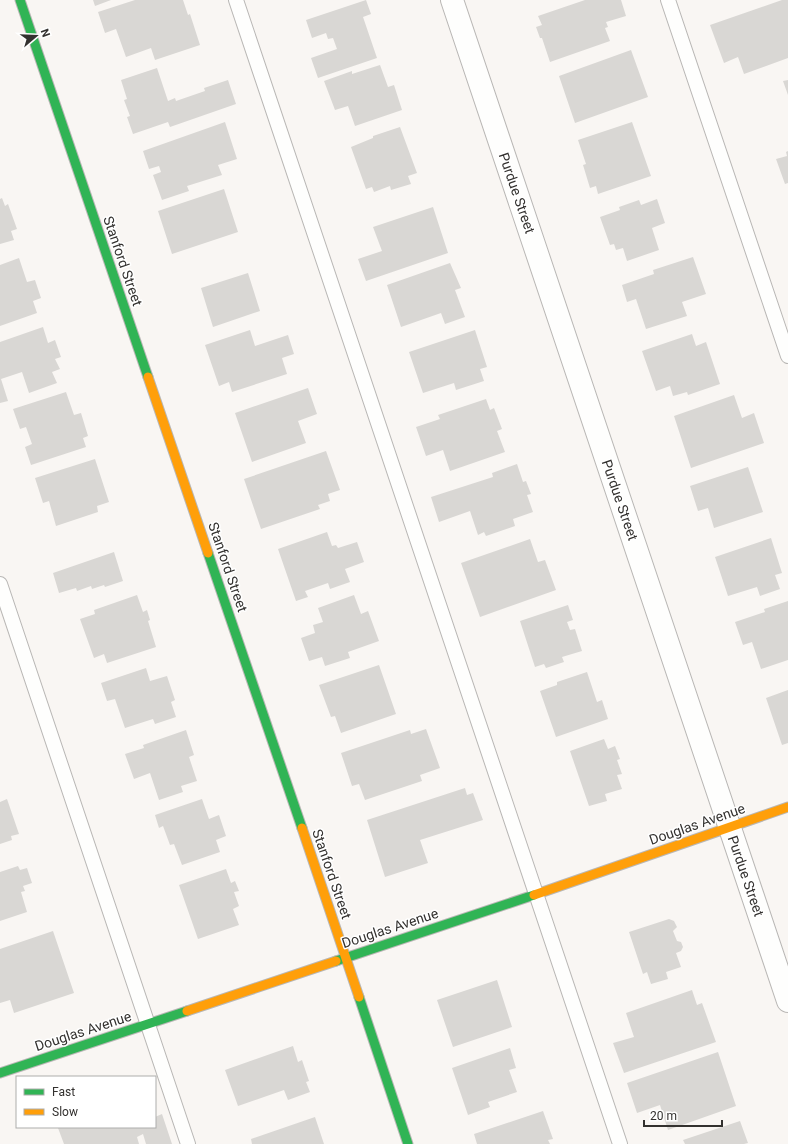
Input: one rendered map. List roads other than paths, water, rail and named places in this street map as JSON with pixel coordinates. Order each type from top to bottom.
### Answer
[{"type":"street","name":"Stanford Street","points":[[20,0],[408,1144]]},
{"type":"street","name":"Purdue Street","points":[[452,0],[788,1001]]},
{"type":"street","name":"Douglas Avenue","points":[[0,1073],[536,894],[788,807]]},
{"type":"lane","points":[[236,0],[620,1144]]},
{"type":"lane","points":[[668,0],[788,356]]},
{"type":"lane","points":[[0,584],[188,1144]]}]
